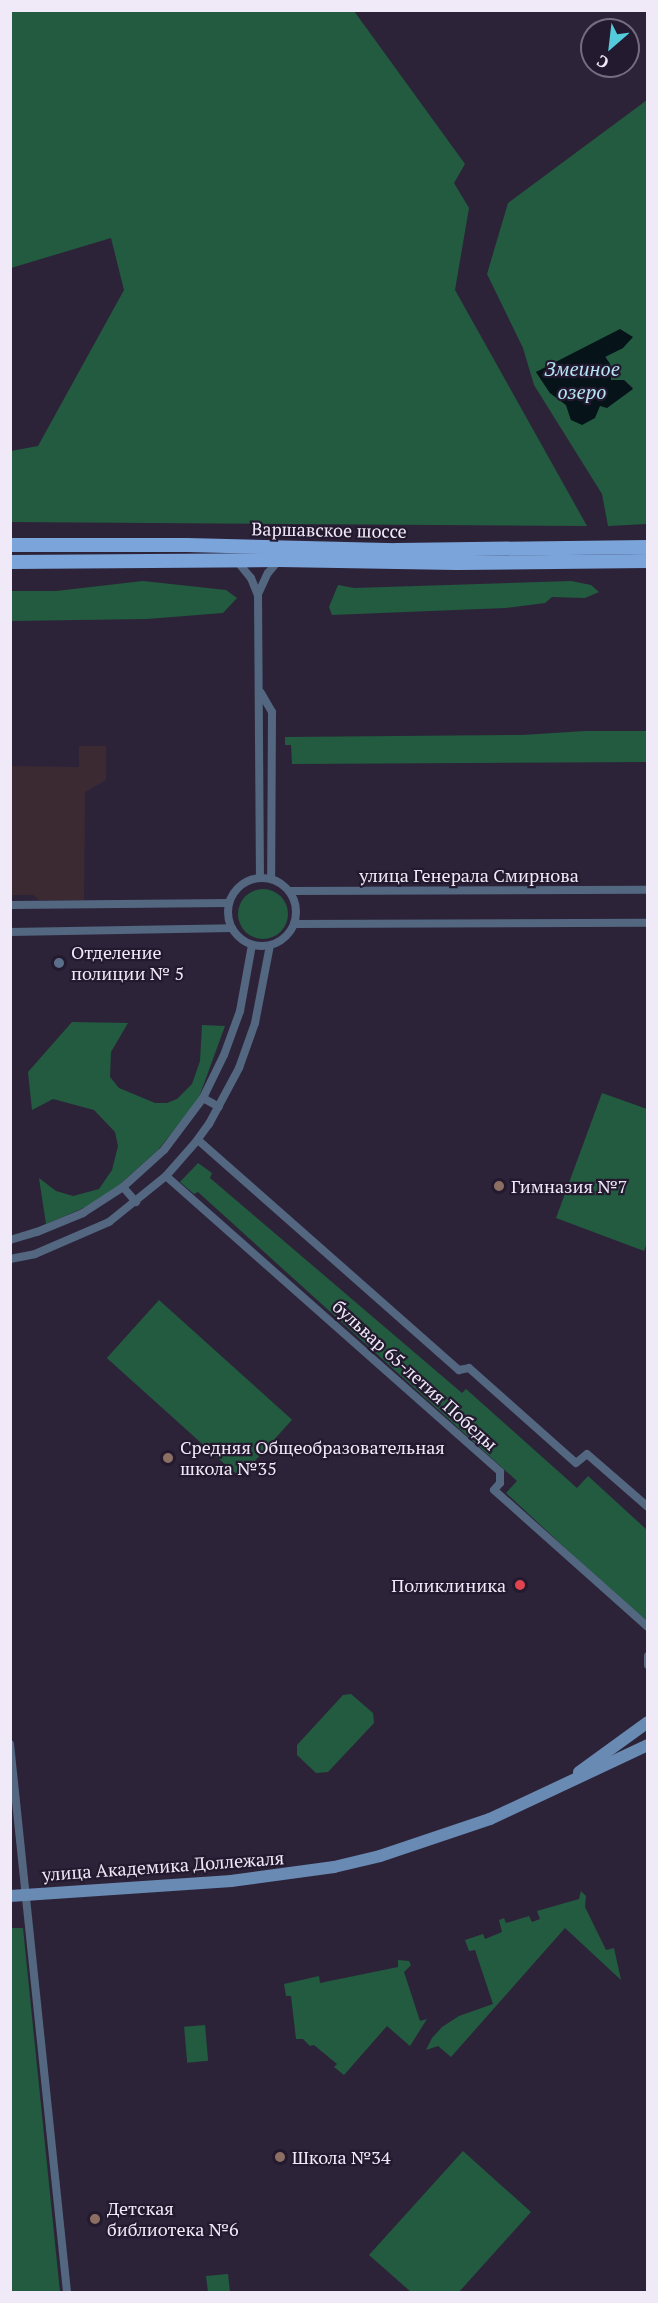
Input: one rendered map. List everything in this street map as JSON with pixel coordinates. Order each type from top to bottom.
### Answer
[{"type":"main road","name":"Варшавское шоссе","points":[[10,544],[397,550],[648,547]]},
{"type":"main road","name":"Варшавское шоссе","points":[[10,562],[648,561]]},
{"type":"main road","name":"улица Академика Доллежаля","points":[[556,1789],[646,1728]]},
{"type":"main road","name":"улица Академика Доллежаля","points":[[10,1896],[216,1883],[334,1867],[424,1843],[490,1819],[648,1745]]},
{"type":"street","points":[[236,560],[251,578],[258,595],[261,735],[260,877]]},
{"type":"street","points":[[258,595],[268,573],[279,560]]},
{"type":"street","points":[[260,691],[272,712],[271,879]]},
{"type":"street","points":[[261,735],[272,735]]},
{"type":"street","points":[[260,877],[271,879],[290,891],[295,902],[294,924],[285,938],[270,945],[252,945],[244,941],[232,928],[228,918],[229,903],[239,886],[260,877]]},
{"type":"street","name":"улица Генерала Смирнова","points":[[290,891],[648,890]]},
{"type":"street","points":[[10,905],[229,903]]},
{"type":"street","points":[[294,924],[648,923]]},
{"type":"street","points":[[10,933],[232,928]]},
{"type":"street","points":[[10,1240],[35,1233],[83,1213],[123,1187],[164,1150],[203,1098],[224,1055],[240,1011],[252,945]]},
{"type":"street","points":[[10,1259],[35,1254],[110,1222],[166,1176],[198,1140],[240,1068],[255,1023],[270,945]]},
{"type":"street","points":[[203,1098],[219,1107]]},
{"type":"street","name":"бульвар 65-летия Победы","points":[[198,1140],[459,1370],[469,1368],[576,1462],[587,1454],[648,1507]]},
{"type":"street","name":"бульвар 65-летия Победы","points":[[166,1176],[500,1472],[500,1483],[494,1490],[648,1627]]},
{"type":"street","points":[[123,1187],[136,1202]]},
{"type":"street","points":[[648,1656],[648,1665]]},
{"type":"street","points":[[10,1744],[68,2292]]},
{"type":"shaded area","points":[[79,746],[106,746],[106,780],[85,792],[84,900],[39,900],[33,895],[11,895],[11,766],[79,767]]},
{"type":"green space","points":[[11,10],[354,11],[465,164],[454,183],[469,208],[455,290],[587,526],[11,522],[11,451],[38,446],[124,290],[111,238],[11,268]]},
{"type":"green space","points":[[647,100],[647,524],[608,526],[602,494],[534,385],[523,348],[487,274],[508,203]],"holes":[[[623,348],[605,356],[610,364],[611,380],[624,380],[633,388],[571,420],[566,405],[550,393],[536,372]]]},
{"type":"green space","points":[[143,581],[226,590],[237,598],[223,613],[147,619],[11,621],[11,591],[56,591]]},
{"type":"green space","points":[[571,581],[591,585],[599,592],[585,598],[552,597],[545,603],[505,608],[332,615],[329,607],[338,585],[354,588]]},
{"type":"green space","points":[[585,731],[647,731],[647,762],[292,764],[291,745],[285,745],[285,737],[522,735]]},
{"type":"green space","points":[[263,889],[277,893],[284,900],[288,914],[284,928],[277,935],[263,939],[249,935],[242,928],[238,914],[242,900],[249,893]]},
{"type":"green space","points":[[72,1022],[128,1023],[111,1052],[110,1077],[119,1088],[155,1103],[167,1103],[177,1099],[192,1084],[200,1061],[202,1025],[225,1026],[198,1100],[158,1150],[118,1186],[88,1206],[46,1224],[39,1178],[56,1191],[73,1196],[99,1189],[112,1170],[118,1146],[115,1132],[94,1110],[53,1099],[32,1110],[28,1072]]},
{"type":"green space","points":[[602,1093],[647,1109],[648,1240],[644,1251],[556,1218]]},
{"type":"green space","points":[[198,1163],[212,1173],[210,1178],[462,1393],[466,1389],[577,1488],[588,1476],[647,1530],[647,1624],[506,1493],[517,1481],[198,1192],[194,1194],[180,1182]]},
{"type":"green space","points":[[159,1300],[292,1420],[240,1478],[107,1358]]},
{"type":"green space","points":[[351,1694],[373,1713],[374,1723],[328,1772],[316,1773],[297,1755],[297,1745],[343,1695]]},
{"type":"green space","points":[[581,1891],[586,1896],[585,1907],[606,1950],[614,1948],[621,1980],[565,1928],[451,2057],[438,2046],[426,2050],[432,2038],[442,2027],[459,2016],[493,2004],[475,1950],[469,1951],[465,1940],[483,1934],[485,1939],[502,1932],[499,1920],[504,1918],[506,1923],[529,1916],[532,1922],[540,1919],[537,1911],[579,1899]]},
{"type":"green space","points":[[11,1928],[23,1928],[60,2292],[11,2292]]},
{"type":"green space","points":[[398,1960],[409,1961],[411,1965],[404,1972],[420,2021],[427,2019],[410,2046],[387,2026],[344,2075],[334,2067],[337,2064],[314,2045],[310,2046],[303,2039],[296,2039],[291,1996],[286,1996],[284,1984],[319,1976],[320,1983],[398,1967]]},
{"type":"green space","points":[[205,2025],[208,2061],[187,2063],[184,2027]]},
{"type":"green space","points":[[463,2151],[531,2212],[459,2292],[411,2292],[369,2255]]},
{"type":"green space","points":[[228,2274],[230,2292],[208,2292],[206,2276]]},
{"type":"water","name":"Змеиное озеро","points":[[620,329],[633,337],[623,348],[605,357],[610,364],[611,380],[624,380],[633,389],[607,408],[600,406],[595,418],[582,425],[571,420],[566,405],[550,393],[536,372]]},
{"type":"place","name":"Отделение полиции № 5","points":[[59,963]]},
{"type":"place","name":"Гимназия №7","points":[[499,1186]]},
{"type":"place","name":"Средняя Общеобразовательная школа №35","points":[[168,1458]]},
{"type":"place","name":"Поликлиника","points":[[520,1585]]},
{"type":"place","name":"Школа №34","points":[[280,2157]]},
{"type":"place","name":"Детская библиотека №6","points":[[95,2219]]}]
